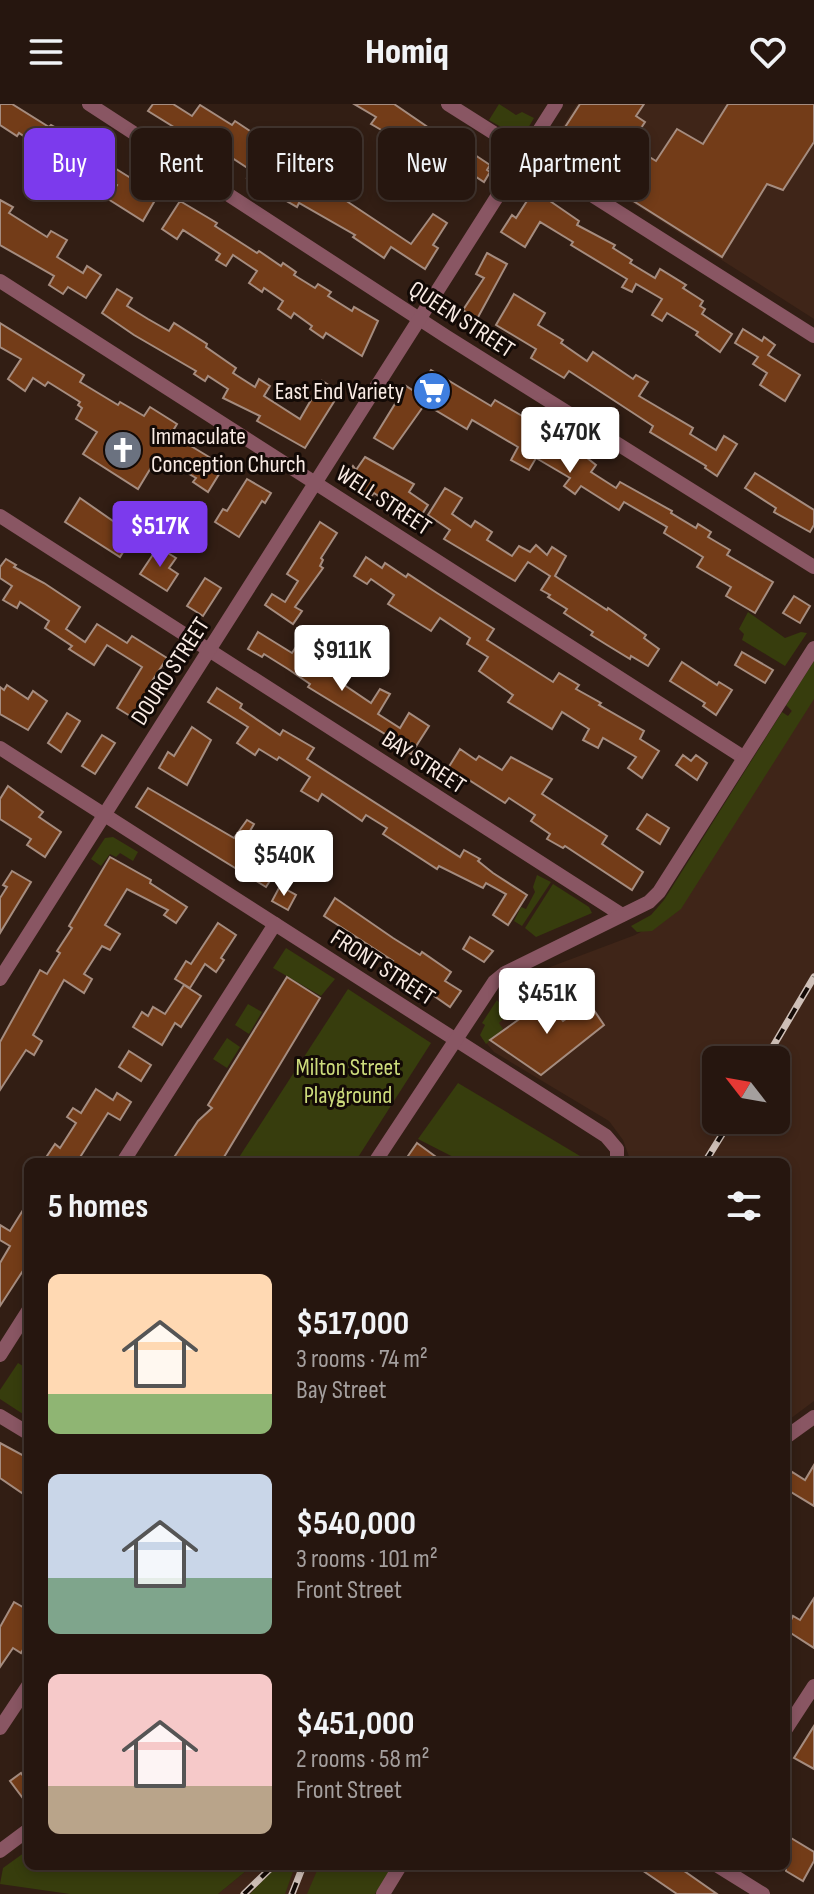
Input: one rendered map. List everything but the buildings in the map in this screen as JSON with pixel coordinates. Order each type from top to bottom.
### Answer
[{"type":"street","name":"QUEEN STREET","points":[[89,104],[420,319],[814,567]]},
{"type":"street","points":[[448,104],[491,131]]},
{"type":"street","name":"DOURO STREET","points":[[541,128],[556,104]]},
{"type":"street","name":"DOURO STREET","points":[[0,979],[495,200]]},
{"type":"street","points":[[599,200],[814,336]]},
{"type":"street","name":"WELL STREET","points":[[0,281],[743,757]]},
{"type":"street","name":"BAY STREET","points":[[0,516],[622,915]]},
{"type":"street","points":[[378,1158],[487,990],[505,973],[649,902],[659,892],[814,648]]},
{"type":"street","name":"FRONT STREET","points":[[0,748],[606,1136],[617,1155]]},
{"type":"street","points":[[126,1158],[275,924]]},
{"type":"street","points":[[0,1355],[24,1317]]},
{"type":"street","points":[[0,1416],[24,1431]]},
{"type":"street","points":[[790,1434],[814,1417]]},
{"type":"street","points":[[790,1723],[814,1686]]},
{"type":"street","points":[[0,1728],[24,1692]]},
{"type":"street","points":[[0,1851],[24,1833]]},
{"type":"street","points":[[383,1894],[398,1870]]},
{"type":"street","points":[[724,1870],[763,1894]]},
{"type":"shaded area","points":[[577,104],[814,104],[814,319],[628,200],[649,200],[649,128],[562,128]]},
{"type":"shaded area","points":[[814,675],[814,1401],[790,1419],[790,1158],[630,1158],[623,1140],[609,1121],[494,1052],[482,1038],[503,999],[537,972],[635,935],[658,923]]},
{"type":"shaded area","points":[[247,1870],[367,1870],[352,1894],[218,1894]]},
{"type":"green space","points":[[499,104],[516,115],[522,112],[534,118],[528,128],[503,128],[489,120]]},
{"type":"green space","points":[[748,612],[785,638],[807,633],[785,666],[742,640],[744,634],[739,629]]},
{"type":"green space","points":[[814,661],[814,699],[681,909],[652,931],[637,932],[631,926],[651,915],[664,900],[782,712],[788,716],[792,711],[786,705]]},
{"type":"green space","points":[[113,837],[138,852],[133,861],[120,853],[116,857],[110,854],[101,866],[91,859],[105,838]]},
{"type":"green space","points":[[537,875],[551,882],[522,926],[514,921],[521,907],[526,909],[535,892],[533,887]]},
{"type":"green space","points":[[553,884],[589,907],[592,913],[536,937],[525,928]]},
{"type":"green space","points":[[286,948],[335,979],[321,996],[273,968]]},
{"type":"green space","name":"Milton Street Playground","points":[[348,989],[431,1043],[358,1158],[239,1158]]},
{"type":"green space","points":[[497,1000],[509,1014],[499,1023],[503,1029],[486,1044],[480,1035],[485,1025],[482,1023]]},
{"type":"green space","points":[[248,1004],[262,1012],[249,1034],[235,1025]]},
{"type":"green space","points":[[227,1038],[240,1047],[227,1068],[213,1059]]},
{"type":"green space","points":[[458,1083],[580,1156],[455,1158],[418,1139]]},
{"type":"green space","points":[[18,1363],[24,1367],[24,1415],[0,1399],[0,1390]]},
{"type":"green space","points":[[24,1853],[24,1870],[247,1870],[218,1894],[70,1894],[0,1884],[3,1868]]},
{"type":"green space","points":[[273,1870],[294,1870],[285,1894],[250,1894]]},
{"type":"green space","points":[[317,1870],[390,1870],[375,1894],[307,1894]]},
{"type":"railway","points":[[773,1046],[814,977]]},
{"type":"railway","points":[[707,1158],[722,1134]]},
{"type":"railway","points":[[244,1894],[269,1870]]},
{"type":"railway","points":[[292,1894],[301,1870]]},
{"type":"place","name":"East End Variety","points":[[432,391]]},
{"type":"place","name":"Immaculate Conception Church","points":[[123,450]]}]
